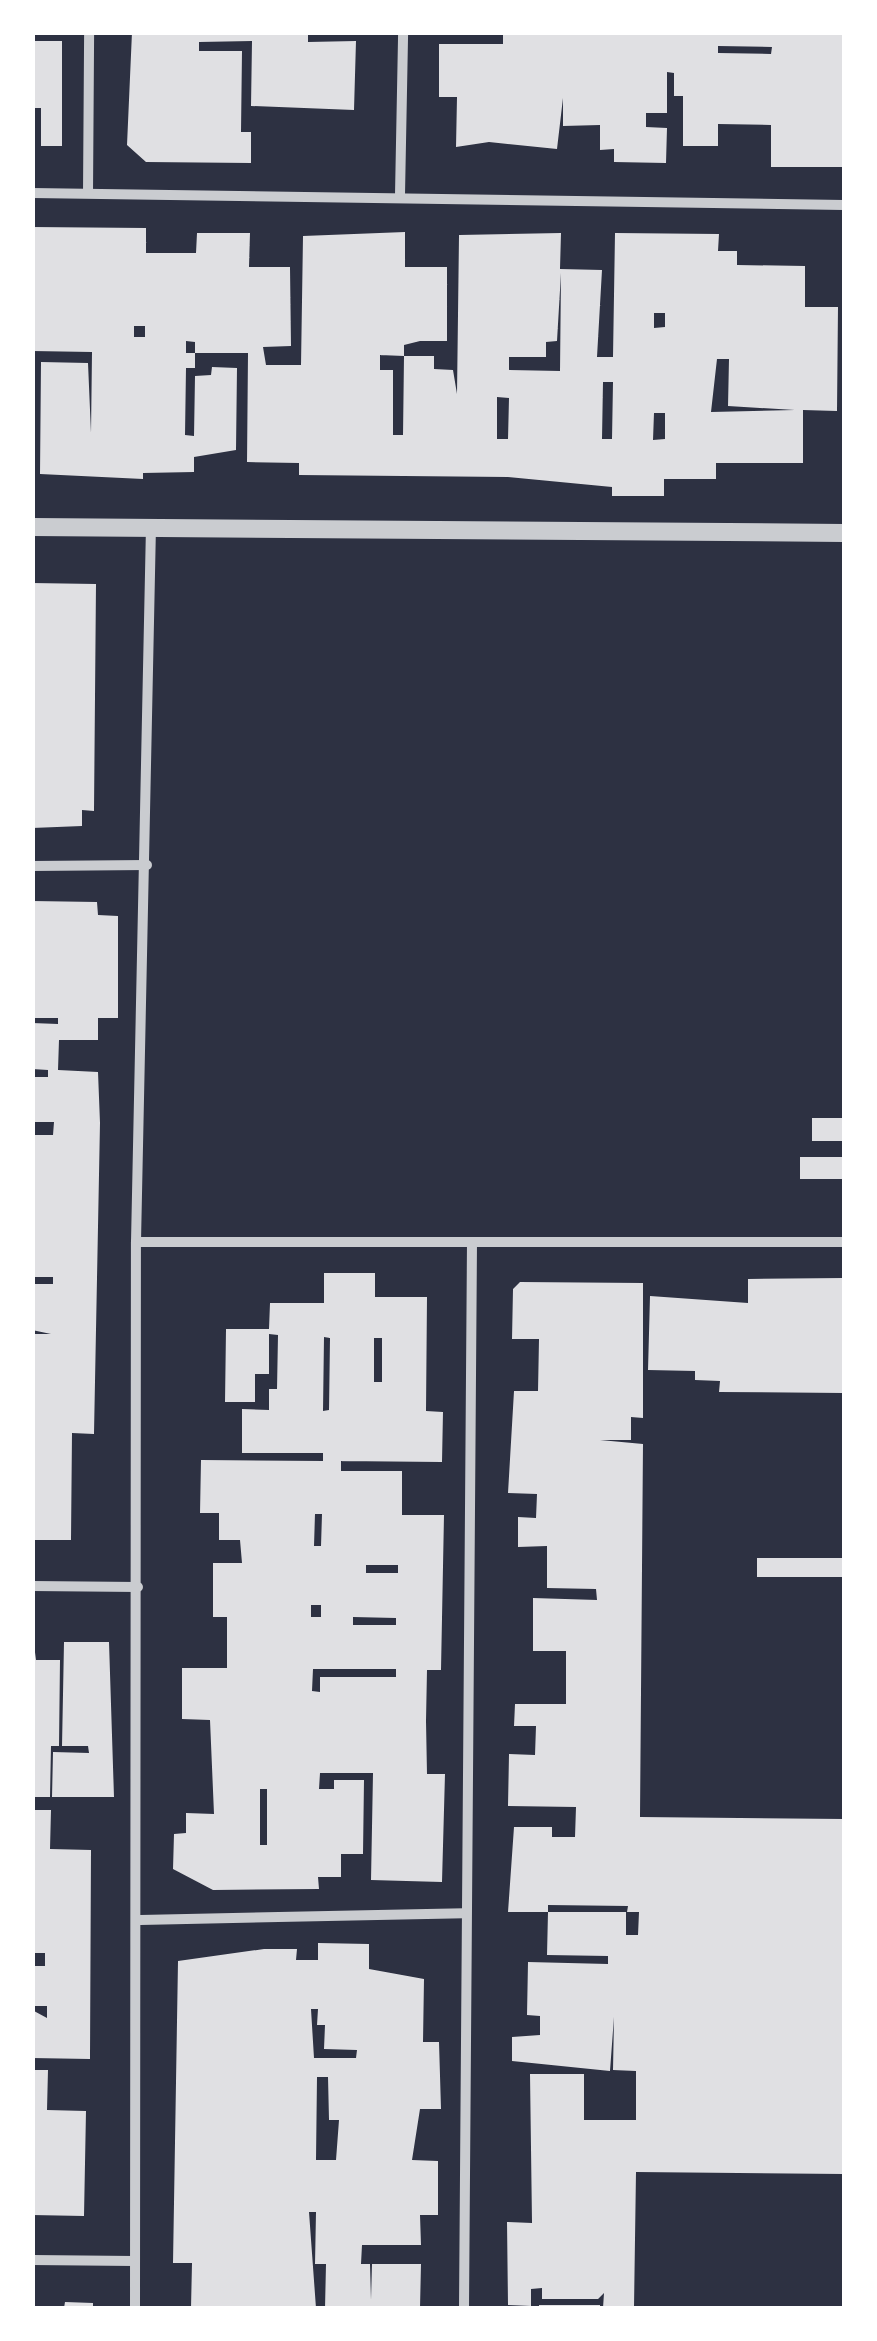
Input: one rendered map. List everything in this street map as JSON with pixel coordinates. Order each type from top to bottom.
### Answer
[{"type":"street","points":[[88,193],[89,32]]},
{"type":"street","points":[[400,195],[403,32]]},
{"type":"street","points":[[32,193],[400,195],[844,205]]},
{"type":"street","points":[[32,527],[844,532]]},
{"type":"street","points":[[135,2308],[140,1920],[136,1242],[147,865],[151,528]]},
{"type":"street","points":[[32,866],[147,865]]},
{"type":"street","points":[[136,1242],[844,1242]]},
{"type":"street","points":[[464,2308],[472,1244]]},
{"type":"street","points":[[32,1586],[138,1587]]},
{"type":"street","points":[[140,1920],[464,1914]]},
{"type":"street","points":[[32,2260],[134,2261]]},
{"type":"building","points":[[132,32],[308,32],[308,42],[356,41],[354,110],[251,106],[252,41],[199,42],[199,51],[242,51],[241,132],[251,132],[251,163],[146,162],[127,145]]},
{"type":"building","points":[[503,32],[844,32],[844,167],[771,167],[771,125],[718,124],[718,146],[683,146],[683,96],[674,96],[674,73],[667,72],[667,113],[646,113],[646,127],[667,128],[666,163],[614,162],[614,149],[600,150],[600,125],[563,126],[563,98],[557,149],[489,142],[456,147],[457,97],[439,97],[439,44],[503,44]],"holes":[[[718,46],[772,47],[771,54],[718,53]]]},
{"type":"building","points":[[32,41],[62,41],[62,146],[41,146],[41,108],[32,108]]},
{"type":"building","points":[[32,227],[146,228],[146,253],[196,253],[197,233],[250,233],[249,267],[290,267],[291,346],[263,347],[266,365],[301,365],[303,236],[405,232],[405,267],[447,267],[447,341],[404,345],[404,356],[434,356],[434,369],[453,370],[457,394],[459,235],[561,233],[560,269],[602,270],[597,357],[613,357],[615,233],[719,234],[718,251],[737,251],[737,265],[805,266],[805,307],[838,307],[837,411],[803,410],[803,463],[716,463],[716,479],[664,479],[664,496],[612,496],[612,487],[508,477],[299,475],[299,463],[247,462],[248,353],[195,353],[195,368],[186,368],[185,435],[194,436],[195,376],[211,375],[212,367],[237,368],[236,450],[194,457],[194,472],[143,473],[143,479],[40,474],[41,362],[88,363],[91,433],[92,352],[32,351]],"holes":[[[561,273],[560,371],[509,370],[509,357],[546,357],[546,342],[557,341]],[[654,313],[665,313],[665,327],[654,328]],[[134,326],[145,326],[145,337],[134,337]],[[186,341],[195,342],[195,353],[186,353]],[[380,355],[404,356],[403,435],[393,435],[393,370],[380,370]],[[717,359],[729,359],[728,406],[795,410],[711,412]],[[603,382],[613,382],[612,439],[602,439]],[[497,397],[509,398],[508,439],[497,439]],[[654,413],[665,413],[665,439],[653,440]]]},
{"type":"building","points":[[32,583],[96,584],[94,811],[82,810],[82,826],[32,828]]},
{"type":"building","points":[[32,901],[97,902],[98,915],[118,916],[118,1018],[98,1018],[98,1040],[59,1040],[58,1070],[98,1072],[100,1123],[94,1434],[72,1433],[71,1540],[32,1540],[32,1334],[51,1334],[32,1330],[32,1284],[53,1284],[53,1277],[32,1277],[32,1135],[53,1135],[54,1122],[32,1122],[32,1077],[48,1077],[48,1070],[32,1069],[32,1023],[58,1024],[58,1018],[32,1018]]},
{"type":"building","points":[[812,1118],[844,1118],[844,1141],[812,1141]]},
{"type":"building","points":[[800,1157],[844,1157],[844,1179],[800,1179]]},
{"type":"building","points":[[324,1273],[375,1273],[375,1297],[427,1297],[426,1411],[443,1412],[442,1462],[341,1461],[341,1471],[402,1471],[402,1515],[444,1515],[441,1670],[427,1670],[426,1721],[427,1774],[445,1774],[442,1882],[371,1880],[373,1773],[320,1773],[319,1789],[334,1789],[334,1780],[364,1780],[363,1854],[341,1854],[341,1877],[318,1877],[319,1889],[213,1890],[173,1869],[174,1834],[186,1833],[186,1813],[214,1814],[210,1720],[182,1719],[182,1668],[227,1668],[227,1617],[213,1617],[213,1563],[242,1563],[240,1540],[219,1540],[219,1513],[200,1513],[201,1460],[323,1461],[323,1453],[242,1453],[242,1409],[269,1410],[269,1389],[277,1389],[278,1335],[269,1334],[269,1374],[255,1374],[255,1402],[225,1402],[226,1329],[269,1329],[270,1303],[324,1303]],"holes":[[[324,1337],[330,1338],[329,1410],[323,1411]],[[374,1338],[382,1338],[382,1382],[374,1382]],[[315,1514],[322,1514],[321,1546],[314,1546]],[[366,1565],[398,1565],[398,1573],[366,1573]],[[311,1605],[321,1605],[321,1617],[311,1617]],[[353,1617],[396,1618],[396,1625],[353,1625]],[[313,1669],[396,1669],[396,1677],[320,1677],[320,1692],[312,1691]],[[260,1789],[267,1789],[267,1845],[260,1845]]]},
{"type":"building","points":[[844,1278],[844,1393],[719,1392],[720,1381],[695,1380],[695,1371],[648,1370],[650,1296],[748,1303],[748,1279]]},
{"type":"building","points":[[520,1282],[643,1283],[643,1418],[631,1417],[631,1440],[600,1440],[643,1444],[640,1817],[844,1819],[844,2174],[636,2172],[634,2308],[603,2308],[604,2293],[598,2299],[542,2299],[542,2288],[531,2289],[531,2306],[508,2305],[507,2222],[532,2223],[530,2074],[584,2074],[584,2120],[636,2120],[636,2071],[613,2070],[614,2017],[610,2071],[512,2061],[512,2037],[540,2035],[540,2016],[527,2015],[528,1962],[608,1964],[608,1956],[547,1955],[548,1912],[508,1912],[514,1827],[552,1827],[552,1837],[575,1837],[576,1807],[508,1806],[509,1754],[535,1755],[536,1726],[514,1726],[515,1704],[566,1704],[566,1651],[533,1651],[533,1598],[597,1600],[596,1589],[547,1588],[547,1546],[518,1547],[518,1517],[536,1518],[537,1494],[508,1493],[514,1391],[538,1391],[539,1339],[512,1339],[513,1289]],"holes":[[[548,1905],[628,1906],[627,1912],[639,1912],[638,1935],[626,1935],[626,1912],[548,1912]]]},
{"type":"building","points":[[757,1558],[844,1558],[844,1577],[757,1577]]},
{"type":"building","points":[[32,1629],[36,1660],[60,1660],[59,1746],[51,1746],[50,1797],[32,1797]]},
{"type":"building","points":[[64,1642],[109,1642],[114,1797],[52,1797],[53,1752],[89,1753],[88,1746],[62,1746]]},
{"type":"building","points":[[32,1810],[51,1810],[50,1849],[91,1850],[90,2059],[32,2058],[34,2011],[47,2018],[47,2006],[32,2006],[32,1966],[45,1966],[45,1953],[32,1953]]},
{"type":"building","points":[[318,1943],[369,1944],[369,1969],[424,1979],[423,2042],[439,2042],[441,2109],[420,2109],[412,2160],[438,2161],[438,2215],[420,2215],[421,2245],[362,2245],[361,2264],[370,2264],[371,2300],[372,2264],[421,2264],[420,2308],[325,2308],[326,2264],[315,2264],[316,2212],[309,2212],[316,2308],[191,2308],[192,2263],[173,2263],[178,1961],[264,1949],[297,1949],[296,1960],[318,1960]],"holes":[[[311,2009],[318,2009],[317,2025],[325,2025],[324,2049],[357,2050],[356,2058],[314,2058]],[[317,2077],[328,2077],[329,2120],[339,2120],[336,2160],[316,2160]]]},
{"type":"building","points":[[32,2070],[48,2070],[47,2110],[86,2111],[84,2216],[32,2215]]},
{"type":"building","points":[[65,2302],[93,2303],[93,2308],[64,2308]]},
{"type":"building","points":[[539,2305],[600,2308],[539,2308]]}]
